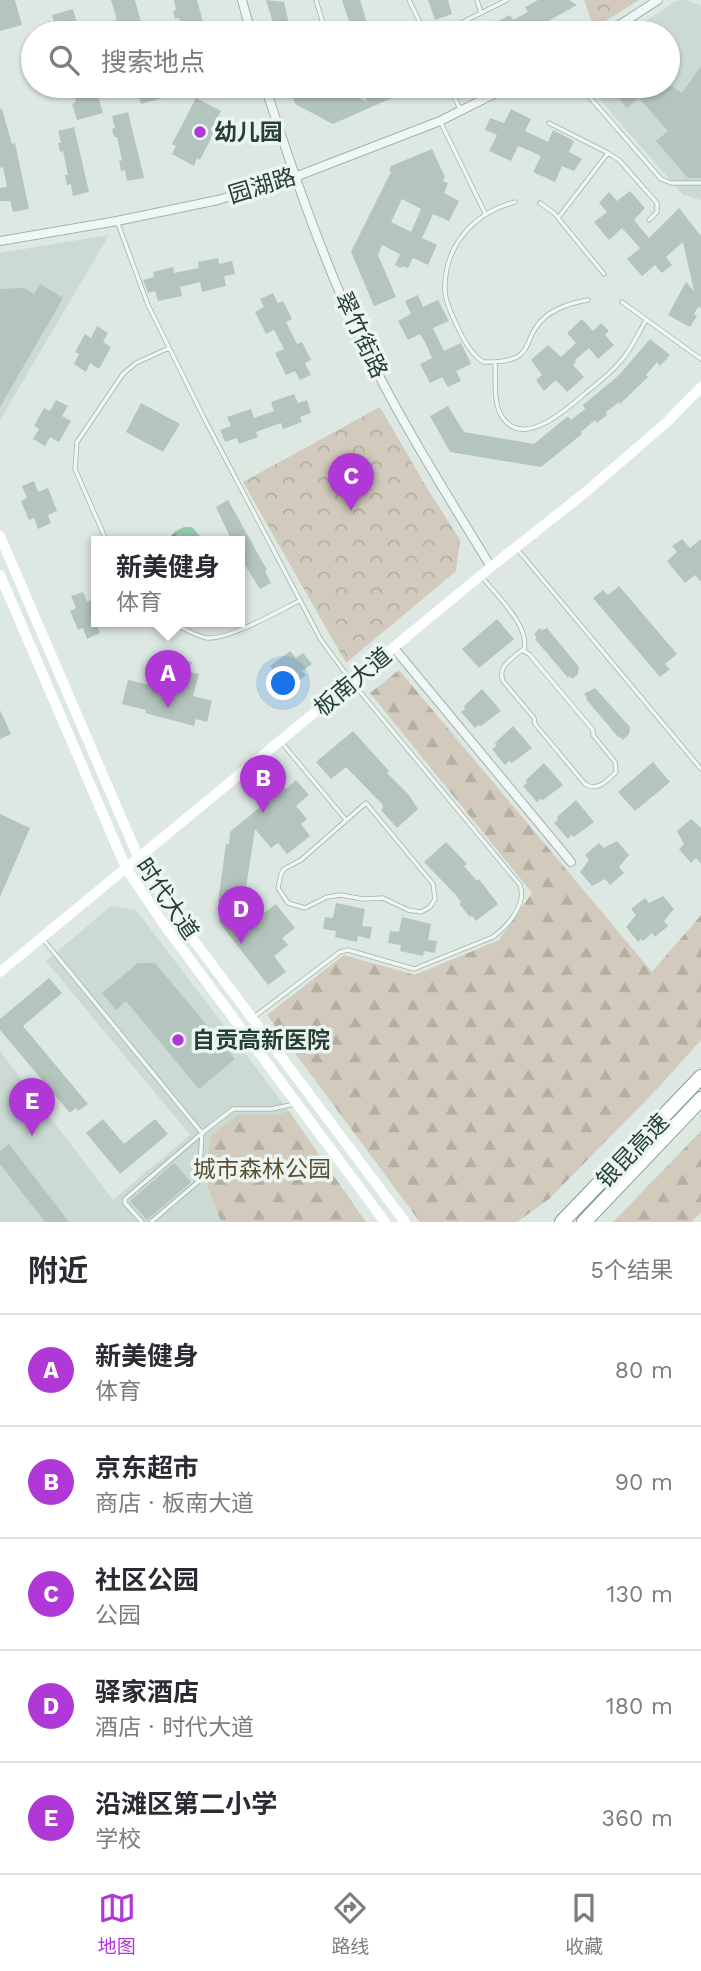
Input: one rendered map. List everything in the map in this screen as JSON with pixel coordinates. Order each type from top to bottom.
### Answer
[{"type":"highway","name":"银昆高速","points":[[562,1222],[701,1077]]},
{"type":"highway","name":"银昆高速","points":[[584,1222],[701,1099]]},
{"type":"main road","name":"板南大道","points":[[0,972],[587,491],[667,422],[701,387]]},
{"type":"main road","name":"时代大道","points":[[0,536],[139,859],[177,918],[405,1222]]},
{"type":"main road","name":"时代大道","points":[[0,575],[126,868],[165,926],[385,1222]]},
{"type":"street","points":[[242,0],[248,21]]},
{"type":"street","points":[[626,21],[658,0]]},
{"type":"street","name":"翠竹街路","points":[[269,98],[317,239],[361,340],[395,406],[491,567]]},
{"type":"street","name":"园湖路","points":[[0,241],[218,200],[295,177],[440,121],[486,98]]},
{"type":"street","points":[[394,648],[571,862]]},
{"type":"lane","points":[[316,0],[322,21]]},
{"type":"lane","points":[[409,0],[419,21]]},
{"type":"lane","points":[[477,0],[481,13]]},
{"type":"lane","points":[[465,21],[507,0]]},
{"type":"lane","points":[[455,98],[461,111]]},
{"type":"lane","points":[[590,98],[661,179],[671,183],[701,183]]},
{"type":"lane","points":[[440,121],[485,213]]},
{"type":"lane","points":[[549,123],[619,160],[657,203],[657,212],[649,220]]},
{"type":"lane","points":[[558,218],[608,153]]},
{"type":"lane","points":[[515,202],[485,213],[466,231],[447,270],[445,295],[450,313],[472,353],[483,362],[510,360],[521,354],[535,328],[551,314],[565,306],[588,300]]},
{"type":"lane","points":[[540,203],[558,218],[604,274]]},
{"type":"lane","points":[[117,221],[148,305],[321,640],[352,682],[520,885],[522,900],[502,931],[493,937],[416,968],[348,950],[340,952],[253,1018]]},
{"type":"lane","points":[[622,302],[701,359]]},
{"type":"lane","points":[[495,362],[498,406],[504,419],[518,428],[536,428],[547,424],[618,365],[646,320]]},
{"type":"lane","points":[[104,536],[75,469],[77,442],[122,374],[136,363],[169,348]]},
{"type":"lane","points":[[516,547],[701,769]]},
{"type":"lane","points":[[481,576],[521,626],[525,640],[524,650],[503,668],[500,675],[503,681],[585,784],[598,787],[616,772],[615,762],[593,735],[593,730],[524,650]]},
{"type":"lane","points":[[182,627],[206,638],[221,636],[244,628],[299,600]]},
{"type":"lane","points":[[281,742],[346,820]]},
{"type":"lane","points":[[366,803],[432,884],[435,899],[430,907],[415,912],[383,898],[363,899],[341,895],[327,897],[305,908],[293,906],[284,899],[278,888],[278,880],[284,869],[301,860],[346,820],[366,803]]},
{"type":"lane","points":[[41,937],[202,1133],[199,1181],[151,1222]]},
{"type":"lane","points":[[142,1222],[125,1203],[126,1198],[202,1133],[233,1110],[271,1109],[298,1104]]},
{"type":"shaded area","points":[[687,0],[701,6],[701,200],[683,195],[598,98],[680,98],[680,21],[645,21],[676,1]]},
{"type":"shaded area","points":[[109,235],[0,420],[0,253]]},
{"type":"shaded area","points":[[111,906],[136,910],[289,1111],[274,1115],[237,1115],[204,1177],[221,1222],[0,1222],[0,1051],[113,1200],[190,1135],[46,961]]},
{"type":"green space","points":[[584,0],[639,0],[605,21],[592,21]]},
{"type":"green space","points":[[380,407],[460,540],[456,571],[346,663],[243,482]]},
{"type":"green space","points":[[399,670],[652,972],[701,915],[701,1040],[549,1199],[517,1222],[420,1222],[267,1015],[344,955],[415,975],[499,940],[532,893],[370,693]]},
{"type":"green space","name":"城市森林公园","points":[[289,1111],[366,1222],[221,1222],[204,1177],[211,1136],[237,1115],[274,1115]]},
{"type":"green space","points":[[701,1131],[701,1213],[691,1222],[613,1222]]},
{"type":"water","points":[[184,527],[192,527],[200,536],[171,536]]},
{"type":"building","points":[[0,0],[15,0],[21,25],[0,31]]},
{"type":"building","points":[[111,0],[135,0],[141,21],[113,21],[117,20]]},
{"type":"building","points":[[174,0],[197,0],[203,21],[180,21],[179,18],[175,19],[173,11],[176,10]]},
{"type":"building","points":[[266,0],[284,2],[288,21],[272,21]]},
{"type":"building","points":[[342,0],[360,0],[366,21],[349,21]]},
{"type":"building","points":[[428,0],[448,0],[452,14],[435,20]]},
{"type":"building","points":[[538,0],[569,0],[577,5],[548,21],[499,21],[510,15],[513,20],[528,12],[525,7]]},
{"type":"building","points":[[73,9],[76,21],[54,21],[52,15]]},
{"type":"building","points":[[701,66],[701,178],[688,178],[656,141],[668,131],[639,98],[680,98],[680,92],[682,93]]},
{"type":"building","points":[[75,98],[99,98],[103,113],[77,120],[72,104],[76,102]]},
{"type":"building","points":[[139,98],[162,98],[141,104]]},
{"type":"building","points":[[196,98],[221,111],[218,117],[221,118],[200,160],[197,158],[194,166],[172,154],[176,146],[172,144]]},
{"type":"building","points":[[293,98],[359,98],[367,102],[365,98],[392,98],[333,124],[295,104]]},
{"type":"building","points":[[618,98],[639,98],[627,108]]},
{"type":"building","points":[[0,109],[12,144],[15,143],[29,209],[13,212],[10,201],[0,201],[0,188],[7,187],[3,167],[0,168]]},
{"type":"building","points":[[511,109],[531,119],[525,131],[548,142],[553,130],[574,141],[569,152],[582,159],[574,171],[562,166],[555,182],[533,172],[541,156],[518,146],[511,161],[489,151],[497,135],[485,130],[490,118],[504,123]]},
{"type":"building","points":[[128,112],[144,178],[127,181],[125,170],[121,171],[119,161],[122,160],[117,137],[114,137],[112,129],[115,128],[112,116]]},
{"type":"building","points":[[74,127],[89,192],[73,196],[71,184],[67,185],[65,175],[68,175],[63,151],[60,152],[58,131]]},
{"type":"building","points":[[432,149],[445,177],[443,181],[448,183],[444,193],[459,201],[449,221],[433,214],[422,238],[437,245],[428,265],[413,258],[408,268],[401,268],[395,265],[400,254],[382,245],[378,255],[396,297],[374,306],[351,252],[391,172],[391,166]],"holes":[[[402,199],[421,209],[411,232],[391,222]]]},
{"type":"building","points":[[630,191],[645,208],[634,220],[649,238],[679,208],[701,236],[701,308],[698,307],[694,314],[697,316],[690,327],[668,315],[686,282],[694,291],[683,242],[666,257],[672,265],[662,273],[655,265],[642,276],[627,259],[640,248],[633,240],[622,228],[609,240],[594,222],[607,212],[599,203],[609,192],[617,201]]},
{"type":"building","points":[[218,258],[219,264],[232,261],[235,274],[224,276],[226,286],[202,292],[200,282],[180,287],[182,296],[158,301],[155,291],[148,293],[143,280],[154,277],[153,272],[173,267],[174,273],[199,268],[198,262]]},
{"type":"building","points":[[40,284],[63,298],[0,407],[0,289],[24,288],[34,294]]},
{"type":"building","points":[[273,293],[278,303],[283,301],[292,319],[286,322],[297,344],[302,342],[311,360],[305,363],[311,375],[300,380],[295,371],[286,375],[275,353],[284,349],[274,330],[266,334],[255,312],[264,307],[260,299]]},
{"type":"building","points":[[418,295],[423,307],[438,300],[449,321],[433,328],[444,351],[461,343],[471,364],[456,371],[461,381],[448,387],[442,377],[430,383],[420,364],[432,358],[425,342],[420,334],[408,340],[398,321],[411,314],[405,301]]},
{"type":"building","points":[[582,319],[593,331],[601,323],[609,331],[605,335],[614,345],[598,359],[589,348],[575,360],[573,365],[584,377],[567,392],[556,380],[544,391],[536,380],[542,375],[531,360],[548,345],[561,357],[576,343],[567,333]]},
{"type":"building","points":[[97,326],[108,333],[103,342],[111,347],[99,369],[90,363],[86,372],[74,364],[79,354],[75,352],[85,334],[91,338]]},
{"type":"building","points":[[650,339],[670,355],[660,366],[657,362],[646,375],[648,377],[620,404],[619,402],[606,412],[607,415],[597,423],[595,420],[541,467],[450,452],[430,416],[448,406],[464,432],[534,444],[568,416],[571,420],[585,409],[583,405],[619,375]]},
{"type":"building","points":[[294,394],[298,403],[307,400],[311,413],[300,417],[302,422],[283,429],[281,423],[256,432],[258,437],[239,444],[237,438],[225,442],[220,430],[231,426],[227,417],[251,409],[254,418],[274,411],[271,402]]},
{"type":"building","points":[[56,400],[68,406],[62,416],[71,421],[59,442],[50,437],[45,446],[33,439],[39,429],[34,426],[44,408],[50,411]]},
{"type":"building","points":[[141,403],[180,424],[163,452],[126,432]]},
{"type":"building","points":[[34,481],[38,492],[48,488],[57,511],[48,515],[51,523],[38,529],[34,518],[29,520],[21,501],[27,498],[22,486]]},
{"type":"building","points":[[228,500],[267,570],[265,571],[271,583],[260,589],[245,565],[245,536],[230,536],[216,507]]},
{"type":"building","points":[[682,539],[690,548],[701,539],[701,582],[695,575],[685,583],[667,561],[677,552],[672,546]]},
{"type":"building","points":[[619,586],[677,654],[665,664],[670,669],[660,677],[593,598],[603,590],[608,595]]},
{"type":"building","points":[[83,592],[87,602],[91,600],[91,627],[97,627],[100,633],[87,639],[83,628],[78,630],[70,611],[76,608],[71,596]]},
{"type":"building","points":[[497,619],[514,639],[479,668],[462,649]]},
{"type":"building","points":[[540,628],[547,628],[579,667],[578,674],[572,679],[570,676],[568,678],[535,639],[537,637],[534,634]]},
{"type":"building","points":[[290,651],[296,658],[303,653],[312,664],[302,671],[306,675],[290,688],[286,683],[275,690],[268,680],[276,674],[270,666]]},
{"type":"building","points":[[168,656],[192,662],[189,672],[199,674],[193,696],[212,701],[207,722],[196,719],[194,726],[122,704],[128,680],[150,685],[155,663],[165,666]]},
{"type":"building","points":[[595,688],[630,727],[629,734],[623,740],[586,699],[584,694]]},
{"type":"building","points":[[482,689],[501,711],[475,728],[461,712]]},
{"type":"building","points":[[0,710],[11,734],[0,739]]},
{"type":"building","points":[[513,726],[532,748],[505,765],[492,749]]},
{"type":"building","points":[[353,731],[418,809],[397,828],[381,810],[382,804],[346,767],[331,779],[316,762]]},
{"type":"building","points":[[653,762],[670,782],[635,811],[618,792]]},
{"type":"building","points":[[544,763],[563,785],[537,802],[523,786]]},
{"type":"building","points":[[296,780],[309,795],[296,806],[307,819],[301,824],[310,836],[287,854],[278,843],[271,848],[255,829],[241,920],[258,906],[264,913],[276,904],[295,928],[282,938],[288,945],[274,956],[286,972],[268,985],[219,922],[221,903],[218,902],[230,832]]},
{"type":"building","points":[[576,800],[594,822],[568,839],[554,823]]},
{"type":"building","points":[[0,814],[30,828],[0,897]]},
{"type":"building","points":[[691,819],[701,828],[701,864],[696,858],[691,863],[679,849],[684,844],[677,831]]},
{"type":"building","points":[[617,841],[629,855],[619,867],[624,873],[610,885],[605,879],[592,886],[580,872],[589,860],[585,855],[599,843],[604,848]]},
{"type":"building","points":[[446,842],[498,904],[476,921],[424,862]]},
{"type":"building","points":[[663,896],[674,909],[664,921],[668,926],[655,937],[652,933],[638,942],[626,927],[636,915],[631,909],[645,898],[649,903]]},
{"type":"building","points":[[336,903],[365,909],[362,926],[372,927],[370,939],[358,936],[357,942],[335,937],[336,931],[323,929],[325,917],[333,918]]},
{"type":"building","points":[[402,917],[431,924],[428,940],[437,941],[435,953],[424,951],[423,956],[400,951],[401,945],[388,943],[390,931],[399,932]]},
{"type":"building","points":[[138,963],[155,963],[235,1059],[199,1089],[126,1001],[116,1010],[102,993]]},
{"type":"building","points":[[49,978],[62,993],[23,1026],[88,1104],[70,1113],[0,1030],[0,1019]]},
{"type":"building","points":[[103,1119],[124,1144],[155,1119],[168,1134],[120,1174],[86,1133]]},
{"type":"building","points":[[9,1144],[69,1222],[45,1222],[0,1164],[0,1151]]},
{"type":"building","points":[[174,1163],[191,1182],[147,1220],[130,1201]]},
{"type":"place","name":"幼儿园","points":[[200,132]]},
{"type":"place","name":"社区公园","points":[[351,511]]},
{"type":"place","name":"新美健身","points":[[168,708]]},
{"type":"place","name":"京东超市","points":[[263,813]]},
{"type":"place","name":"驿家酒店","points":[[241,944]]},
{"type":"place","name":"自贡高新医院","points":[[178,1040]]},
{"type":"place","name":"沿滩区第二小学","points":[[32,1136]]}]
